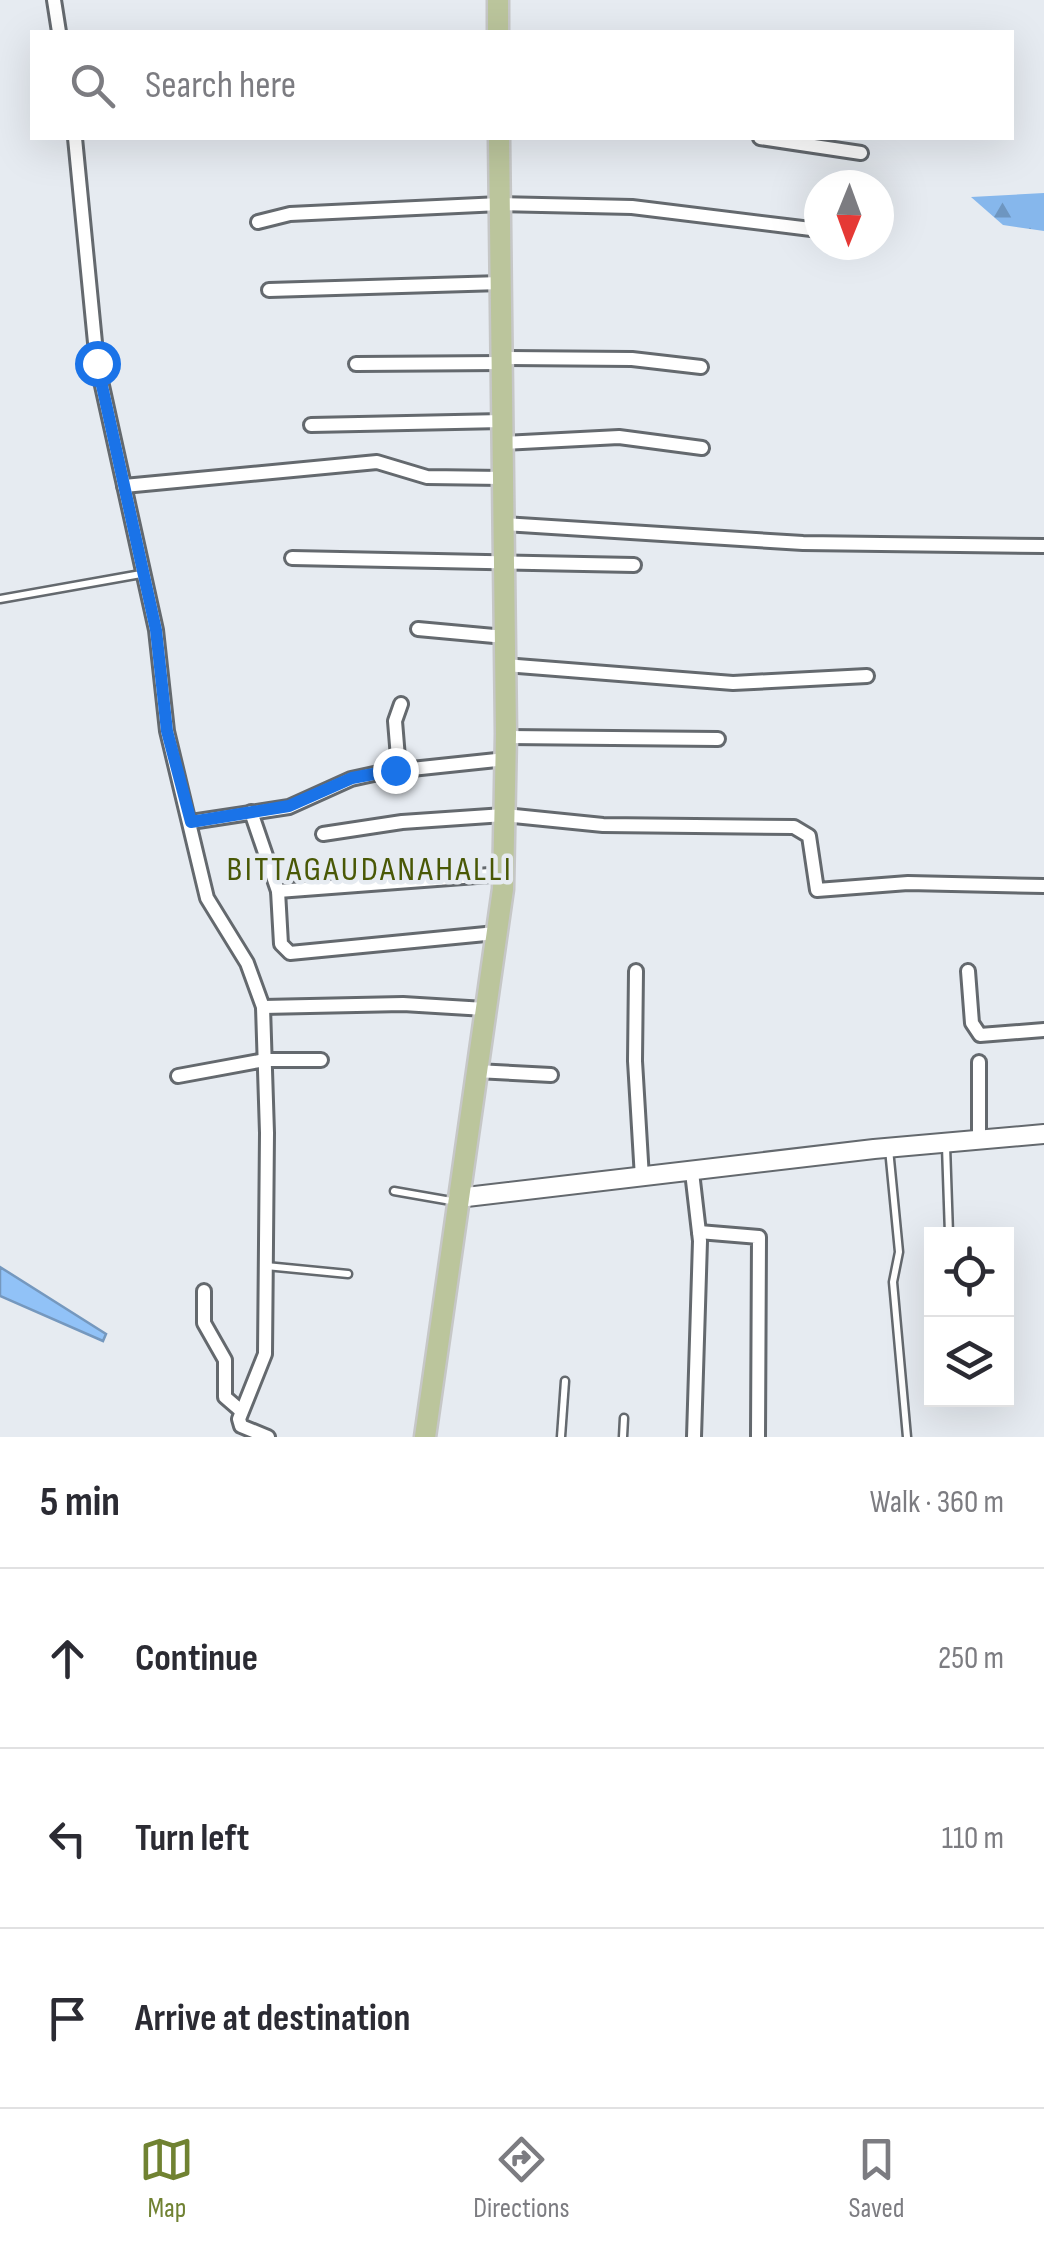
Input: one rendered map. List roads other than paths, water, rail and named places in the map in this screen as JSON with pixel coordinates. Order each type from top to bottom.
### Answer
[{"type":"main road","points":[[498,0],[498,30]]},
{"type":"main road","points":[[425,1437],[503,874],[506,666],[500,140]]},
{"type":"street","points":[[54,0],[59,30]]},
{"type":"street","points":[[74,140],[97,363],[157,636],[167,731],[208,898],[247,964],[262,1007],[264,1361],[240,1410],[241,1426],[268,1437]]},
{"type":"street","points":[[773,140],[861,153]]},
{"type":"street","points":[[258,222],[290,214],[500,204],[632,207],[804,228]]},
{"type":"street","points":[[269,290],[501,284]]},
{"type":"street","points":[[356,364],[632,358],[702,367]]},
{"type":"street","points":[[310,426],[502,421]]},
{"type":"street","points":[[503,443],[618,437],[702,448]]},
{"type":"street","points":[[124,486],[378,462],[427,477],[503,478]]},
{"type":"street","points":[[504,524],[803,543],[1044,546]]},
{"type":"street","points":[[292,558],[634,565]]},
{"type":"street","points":[[418,629],[505,636]]},
{"type":"street","points":[[506,666],[733,683],[867,676]]},
{"type":"street","points":[[398,770],[395,721],[401,704]]},
{"type":"street","points":[[506,737],[718,739]]},
{"type":"street","points":[[191,822],[289,806],[352,778],[506,760]]},
{"type":"street","points":[[251,812],[278,891],[281,944],[290,953],[496,933]]},
{"type":"street","points":[[323,834],[402,822],[504,815],[603,825],[802,828],[809,836],[818,890],[908,883],[1044,886]]},
{"type":"street","points":[[278,891],[503,874]]},
{"type":"street","points":[[968,970],[972,1023],[980,1035],[1044,1030]]},
{"type":"street","points":[[636,972],[635,1061],[642,1178]]},
{"type":"street","points":[[262,1007],[403,1004],[485,1009]]},
{"type":"street","points":[[178,1076],[265,1060],[321,1060]]},
{"type":"street","points":[[979,1062],[980,1139]]},
{"type":"street","points":[[476,1072],[552,1074]]},
{"type":"street","points":[[458,1200],[889,1147],[1044,1134]]},
{"type":"street","points":[[692,1172],[699,1232],[694,1437]]},
{"type":"street","points":[[699,1232],[759,1237],[758,1437]]},
{"type":"street","points":[[204,1291],[206,1328],[226,1360],[225,1397],[240,1410]]},
{"type":"lane","points":[[0,599],[144,573]]},
{"type":"lane","points":[[946,1142],[949,1227]]},
{"type":"lane","points":[[889,1147],[899,1252],[893,1282],[907,1437]]},
{"type":"lane","points":[[394,1191],[458,1200]]},
{"type":"lane","points":[[266,1266],[348,1274]]},
{"type":"lane","points":[[561,1437],[564,1381]]},
{"type":"lane","points":[[624,1418],[624,1437]]},
{"type":"district","name":"BITTAGAUDANAHALLI","points":[[370,869]]}]
